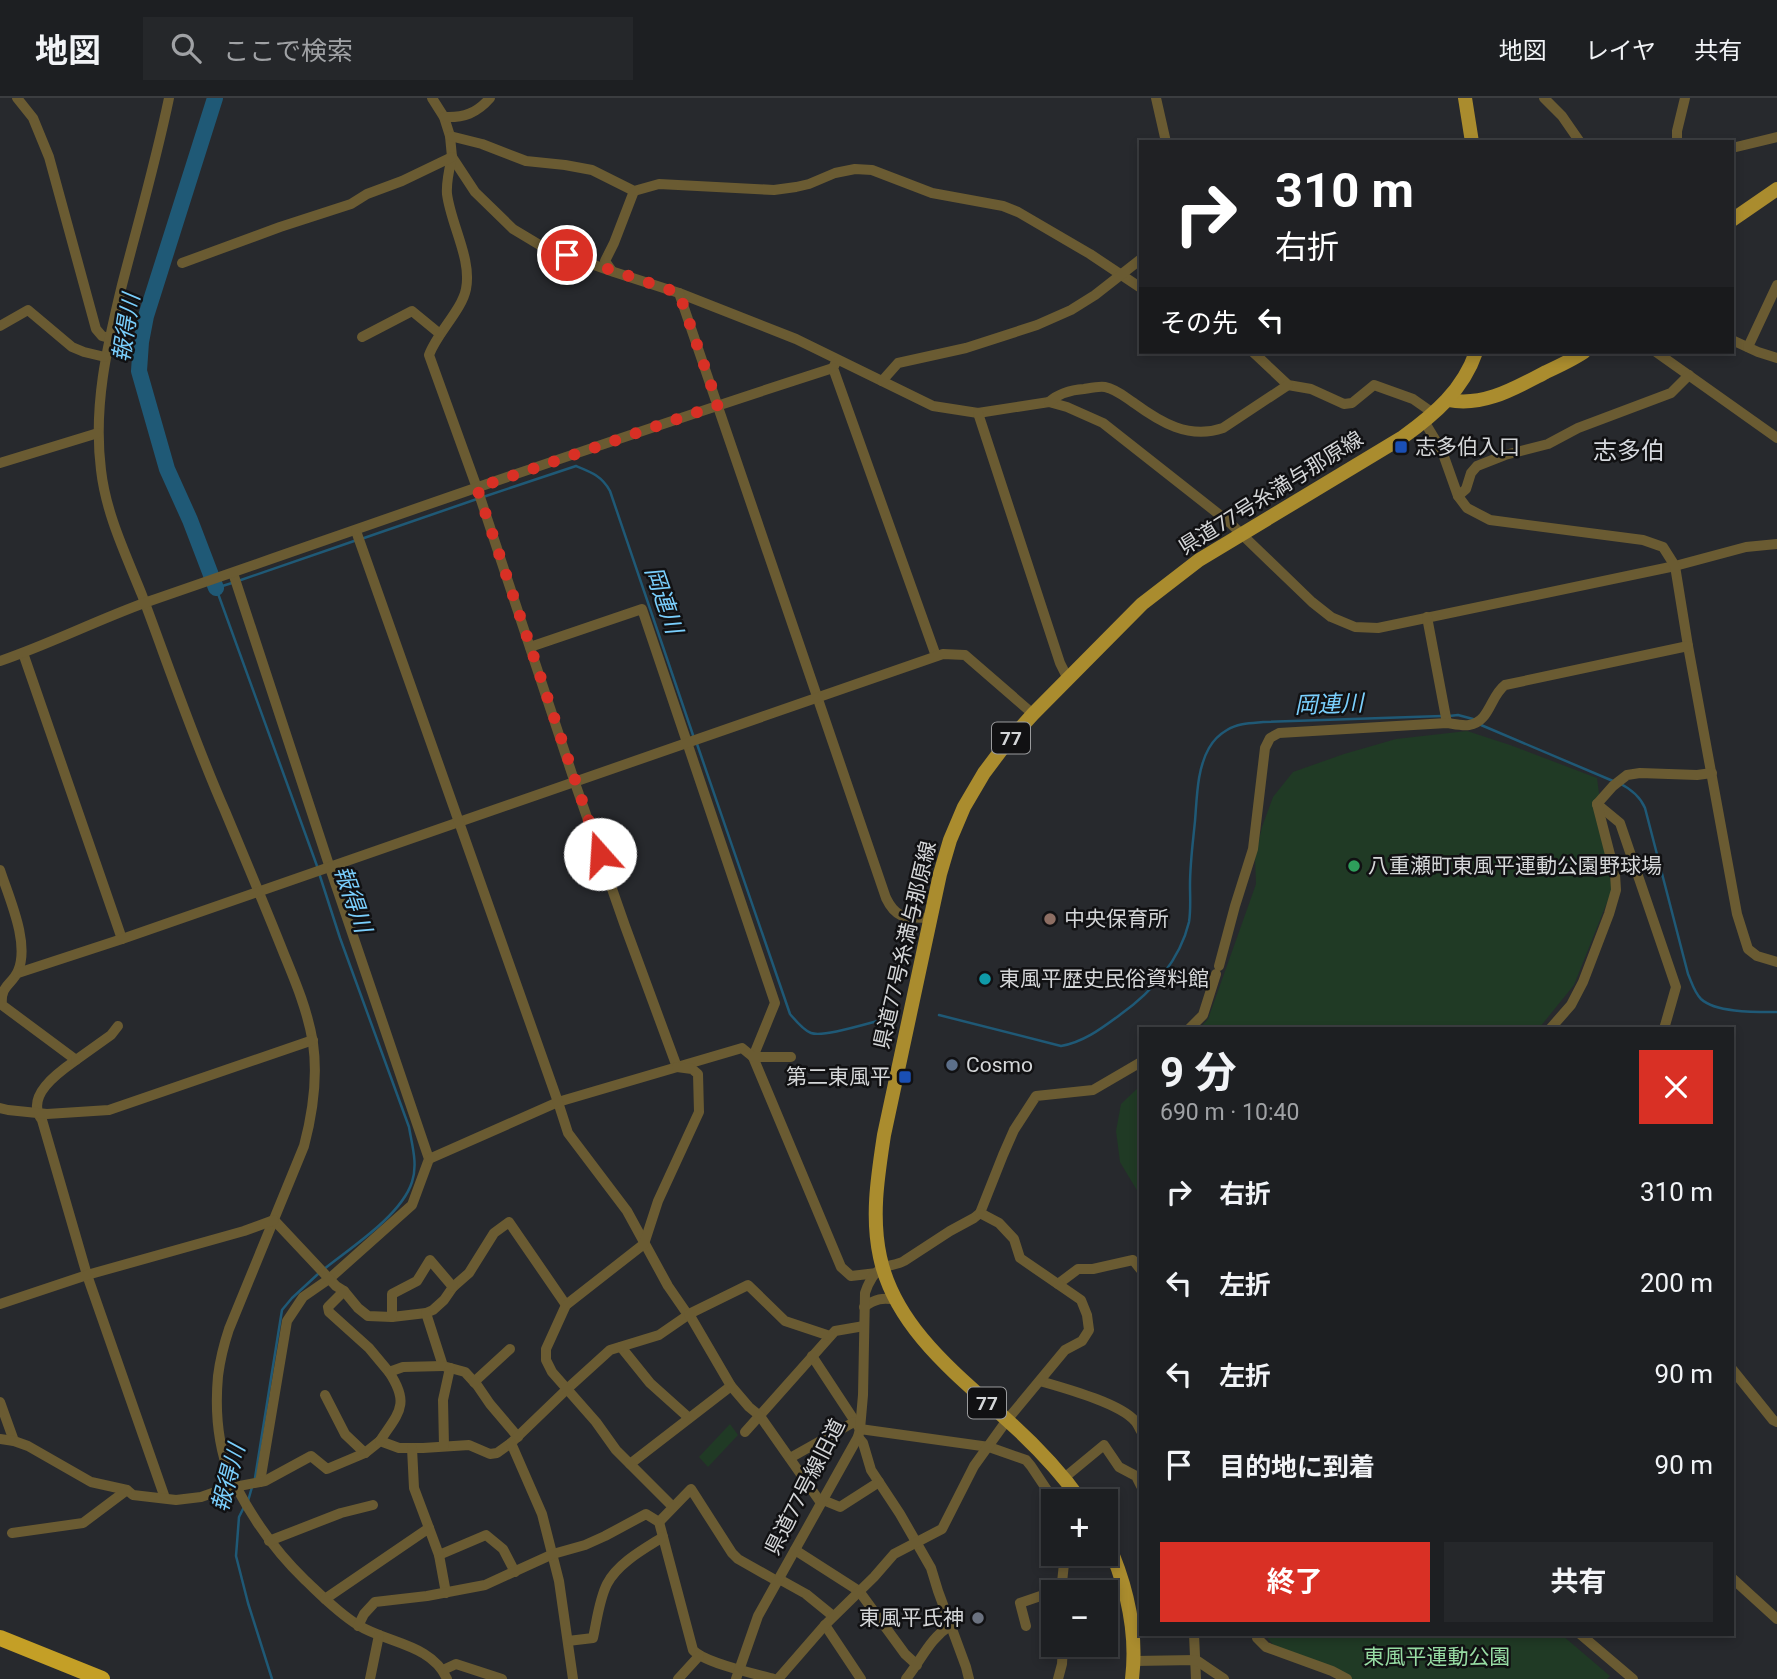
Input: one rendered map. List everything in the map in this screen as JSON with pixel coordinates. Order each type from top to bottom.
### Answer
[{"type":"highway","points":[[0,1638],[102,1679]]},
{"type":"main road","points":[[1465,98],[1472,140]]},
{"type":"main road","points":[[1734,219],[1777,189]]},
{"type":"main road","name":"県道77号糸満与那原線","points":[[1072,1489],[1007,1420],[933,1352],[913,1327],[880,1270],[875,1210],[884,1135],[950,840],[964,807],[1005,745],[1142,604],[1199,560],[1241,533],[1403,437],[1448,400],[1463,380],[1475,354]]},
{"type":"main road","points":[[1448,400],[1464,402],[1487,399],[1580,354]]},
{"type":"main road","points":[[1117,1566],[1131,1618],[1134,1661],[1132,1679]]},
{"type":"street","points":[[17,98],[33,118],[49,157],[96,329],[102,336],[109,338]]},
{"type":"street","points":[[169,98],[105,357],[98,433],[104,489],[119,538],[220,799],[260,891],[301,997],[313,1041],[315,1067],[312,1115],[304,1146],[229,1329],[218,1373],[220,1438],[231,1479],[256,1523],[285,1560],[325,1599],[358,1626],[421,1652],[436,1662],[445,1675],[456,1664],[502,1679]]},
{"type":"street","points":[[432,98],[444,117],[450,136],[452,157],[447,176],[447,193],[466,269],[466,292],[429,355],[477,488],[575,783],[677,1068]]},
{"type":"street","points":[[444,117],[464,117],[475,113],[490,98]]},
{"type":"street","points":[[1156,98],[1166,140]]},
{"type":"street","points":[[1544,98],[1562,116],[1579,140]]},
{"type":"street","points":[[1677,140],[1685,98]]},
{"type":"street","points":[[450,136],[482,144],[526,161],[592,170],[634,191],[659,184],[774,190],[809,184],[835,173],[855,169],[872,170],[932,193],[1003,206],[1018,212],[1139,287]]},
{"type":"street","points":[[1734,148],[1777,137]]},
{"type":"street","points":[[182,263],[351,204],[367,194],[452,157]]},
{"type":"street","points":[[452,157],[475,192],[513,229],[543,247],[679,293],[796,338],[835,363],[882,381],[933,406],[978,414],[1049,402],[1103,423],[1241,533],[1331,617],[1355,627],[1378,628],[1675,566],[1746,547],[1777,544]]},
{"type":"street","points":[[614,272],[605,261],[634,191]]},
{"type":"street","points":[[882,381],[898,363],[966,348],[1071,310],[1096,295],[1139,261]]},
{"type":"street","points":[[1748,347],[1777,285]]},
{"type":"street","points":[[679,293],[886,898],[891,909],[903,916],[931,918]]},
{"type":"street","points":[[0,326],[28,310],[72,347],[105,357]]},
{"type":"street","points":[[362,337],[412,311],[440,334]]},
{"type":"street","points":[[1734,341],[1777,358]]},
{"type":"street","points":[[1255,354],[1288,385],[1311,389],[1344,404],[1352,403],[1374,385],[1413,399],[1429,417],[1458,496],[1467,508],[1490,520],[1643,540],[1663,547],[1675,566],[1737,914],[1748,949],[1756,956],[1777,962]]},
{"type":"street","points":[[1658,354],[1777,438]]},
{"type":"street","points":[[0,661],[145,603],[835,363]]},
{"type":"street","points":[[835,363],[936,656]]},
{"type":"street","points":[[1458,496],[1466,489],[1471,472],[1477,466],[1505,454],[1548,444],[1578,428],[1671,393],[1689,375]]},
{"type":"street","points":[[1049,402],[1072,390],[1104,387],[1118,392],[1177,429],[1213,431],[1223,428],[1288,385]]},
{"type":"street","points":[[978,414],[1059,663],[1068,679]]},
{"type":"street","points":[[0,463],[98,433]]},
{"type":"street","points":[[356,531],[568,1133],[628,1211],[668,1286],[688,1315],[659,1335],[610,1350],[497,1453],[490,1454],[469,1446],[399,1448],[380,1441]]},
{"type":"street","points":[[230,574],[327,869],[429,1158],[412,1205],[330,1279],[303,1297],[287,1321],[260,1482]]},
{"type":"street","points":[[530,647],[642,609],[775,1003],[753,1057]]},
{"type":"street","points":[[1427,617],[1447,723]]},
{"type":"street","points":[[1191,1027],[1203,1015],[1253,849],[1265,748],[1270,738],[1279,733],[1447,723],[1468,725],[1484,717],[1500,689],[1506,685],[1688,646]]},
{"type":"street","points":[[23,653],[122,939]]},
{"type":"street","points":[[76,1059],[2,1004],[4,988],[18,973],[327,869],[936,656],[965,655],[1033,714]]},
{"type":"street","points":[[1597,804],[1627,775],[1712,773]]},
{"type":"street","points":[[1552,1027],[1571,1005],[1583,982],[1616,890],[1615,874],[1597,804]]},
{"type":"street","points":[[1597,804],[1620,823],[1676,987],[1665,1027]]},
{"type":"street","points":[[0,870],[22,940],[18,973]]},
{"type":"street","points":[[118,1026],[111,1035],[61,1069],[42,1089],[36,1113],[42,1121],[88,1275],[165,1498]]},
{"type":"street","points":[[0,1108],[47,1114],[109,1110],[313,1041]]},
{"type":"street","points":[[429,1158],[558,1102],[742,1048],[753,1057],[841,1267],[851,1276],[898,1265],[980,1213],[1008,1143],[1036,1096],[1093,1090],[1139,1063]]},
{"type":"street","points":[[753,1057],[791,1057]]},
{"type":"street","points":[[673,1507],[616,1450],[596,1422],[552,1372],[546,1360],[546,1349],[566,1305],[645,1244],[658,1201],[699,1112],[698,1074],[692,1069],[677,1068]]},
{"type":"street","points":[[358,1626],[375,1602],[485,1585],[552,1555],[605,1536],[646,1514],[659,1522],[693,1650],[699,1656],[738,1674],[776,1679],[894,1554],[942,1529],[974,1466],[1007,1420],[1041,1381],[1050,1366],[1065,1350],[1082,1341],[1089,1330],[1081,1300],[1020,1258],[1014,1240],[999,1223],[980,1213]]},
{"type":"street","points":[[0,1304],[274,1220]]},
{"type":"street","points":[[274,1220],[358,1308],[368,1315],[392,1317],[433,1310],[469,1273],[494,1233],[509,1222],[566,1305]]},
{"type":"street","points":[[392,1317],[392,1294],[417,1282],[429,1260],[453,1287]]},
{"type":"street","points":[[1058,1284],[1078,1269],[1093,1269],[1133,1260],[1139,1268]]},
{"type":"street","name":"県道77号線旧道","points":[[738,1674],[758,1616],[822,1502],[858,1429],[865,1362],[864,1307],[868,1285],[880,1270]]},
{"type":"street","points":[[830,1336],[785,1321],[748,1285],[689,1314],[731,1386],[760,1416],[822,1502],[840,1507],[879,1482]]},
{"type":"street","points":[[0,1440],[28,1446],[91,1482],[127,1490],[133,1495],[176,1500],[201,1497],[236,1486],[265,1481],[311,1456],[327,1469],[365,1452],[380,1441],[399,1413],[401,1400],[400,1390],[389,1372],[352,1331],[329,1312],[328,1307],[344,1292]]},
{"type":"street","points":[[864,1307],[880,1298],[896,1300]]},
{"type":"street","points":[[426,1313],[447,1367],[443,1401],[444,1446]]},
{"type":"street","points":[[745,1432],[835,1331],[864,1326]]},
{"type":"street","points":[[621,1348],[650,1383],[689,1418]]},
{"type":"street","points":[[474,1382],[510,1349]]},
{"type":"street","points":[[813,1356],[858,1429],[871,1470],[931,1568],[969,1679]]},
{"type":"street","points":[[389,1372],[403,1367],[447,1367],[465,1372],[514,1440],[542,1514],[559,1581],[573,1679]]},
{"type":"street","points":[[1734,1371],[1777,1422]]},
{"type":"street","points":[[1041,1381],[1083,1393],[1113,1406],[1134,1420],[1139,1428]]},
{"type":"street","points":[[630,1464],[731,1386]]},
{"type":"street","points":[[325,1395],[345,1434],[365,1452]]},
{"type":"street","points":[[0,1402],[14,1441]]},
{"type":"street","points":[[790,1458],[858,1429],[989,1447],[1026,1460],[1046,1489]]},
{"type":"street","points":[[1064,1478],[1104,1445],[1119,1466],[1136,1476],[1139,1482]]},
{"type":"street","points":[[412,1448],[414,1488],[439,1555],[446,1593]]},
{"type":"street","points":[[659,1522],[691,1489],[738,1559],[806,1594],[833,1616]]},
{"type":"street","points":[[12,1533],[83,1523],[127,1490]]},
{"type":"street","points":[[270,1541],[341,1513],[373,1505]]},
{"type":"street","points":[[325,1599],[429,1528]]},
{"type":"street","points":[[439,1555],[486,1535],[503,1549],[515,1572]]},
{"type":"street","points":[[568,1641],[593,1638],[609,1580],[622,1566],[663,1536]]},
{"type":"street","points":[[795,1550],[859,1591],[905,1654],[917,1665]]},
{"type":"street","points":[[1734,1580],[1777,1619]]},
{"type":"street","points":[[1026,1626],[1020,1603],[1041,1597]]},
{"type":"street","points":[[906,1679],[930,1643],[952,1624]]},
{"type":"street","points":[[825,1625],[860,1679]]},
{"type":"street","points":[[370,1679],[379,1635]]},
{"type":"street","points":[[1194,1636],[1196,1679]]},
{"type":"street","points":[[1257,1636],[1266,1647],[1347,1679]]},
{"type":"street","points":[[1582,1636],[1626,1677]]},
{"type":"street","points":[[678,1679],[699,1656]]},
{"type":"street","points":[[1058,1679],[1062,1657]]},
{"type":"street","points":[[1134,1661],[1196,1660],[1224,1679]]},
{"type":"green space","points":[[1467,731],[1597,778],[1612,890],[1574,985],[1540,1027],[1201,1027],[1208,1019],[1256,884],[1255,858],[1273,797],[1293,772],[1396,739]]},
{"type":"green space","points":[[1139,1087],[1139,1194],[1120,1162],[1116,1131],[1121,1104]]},
{"type":"green space","points":[[730,1424],[738,1435],[708,1467],[699,1457]]},
{"type":"green space","name":"東風平運動公園","points":[[1266,1636],[1563,1636],[1610,1676],[1607,1679],[1349,1679],[1274,1646]]},
{"type":"waterway","name":"報得川","points":[[215,98],[146,316],[139,371],[167,469],[216,588]]},
{"type":"waterway","name":"岡連川","points":[[483,497],[576,466],[600,478],[610,491],[694,738]]},
{"type":"waterway","name":"岡連川","points":[[364,538],[477,499]]},
{"type":"waterway","name":"岡連川","points":[[238,581],[357,540]]},
{"type":"waterway","name":"報得川","points":[[232,583],[216,588],[317,866]]},
{"type":"waterway","name":"岡連川","points":[[1449,716],[1458,715],[1473,719]]},
{"type":"waterway","name":"岡連川","points":[[939,1015],[1061,1046],[1092,1034],[1143,996],[1172,962],[1185,936],[1190,917],[1191,861],[1200,774],[1209,748],[1227,730],[1263,722],[1442,716]]},
{"type":"waterway","name":"岡連川","points":[[1481,725],[1613,781]]},
{"type":"waterway","name":"岡連川","points":[[697,744],[790,1014],[805,1030],[818,1034],[894,1017]]},
{"type":"waterway","name":"岡連川","points":[[1619,783],[1635,793],[1645,808],[1688,974],[1701,999],[1726,1009],[1777,1012]]},
{"type":"waterway","name":"報得川","points":[[319,873],[409,1127],[414,1161],[412,1182],[397,1207],[374,1230],[323,1270]]},
{"type":"waterway","name":"報得川","points":[[255,1478],[282,1310],[318,1274]]},
{"type":"waterway","name":"報得川","points":[[248,1501],[252,1487]]},
{"type":"waterway","name":"報得川","points":[[244,1507],[239,1517],[236,1556],[272,1679]]},
{"type":"place","name":"志多伯入口","points":[[1401,447]]},
{"type":"place","name":"八重瀬町東風平運動公園野球場","points":[[1354,866]]},
{"type":"place","name":"中央保育所","points":[[1050,919]]},
{"type":"place","name":"東風平歴史民俗資料館","points":[[985,979]]},
{"type":"place","name":"Cosmo","points":[[952,1065]]},
{"type":"place","name":"第二東風平","points":[[905,1077]]},
{"type":"place","name":"東風平氏神","points":[[978,1618]]},
{"type":"district","name":"志多伯","points":[[1629,451]]},
{"type":"route","points":[[567,255],[679,293],[718,405],[477,488],[600,854]]}]
